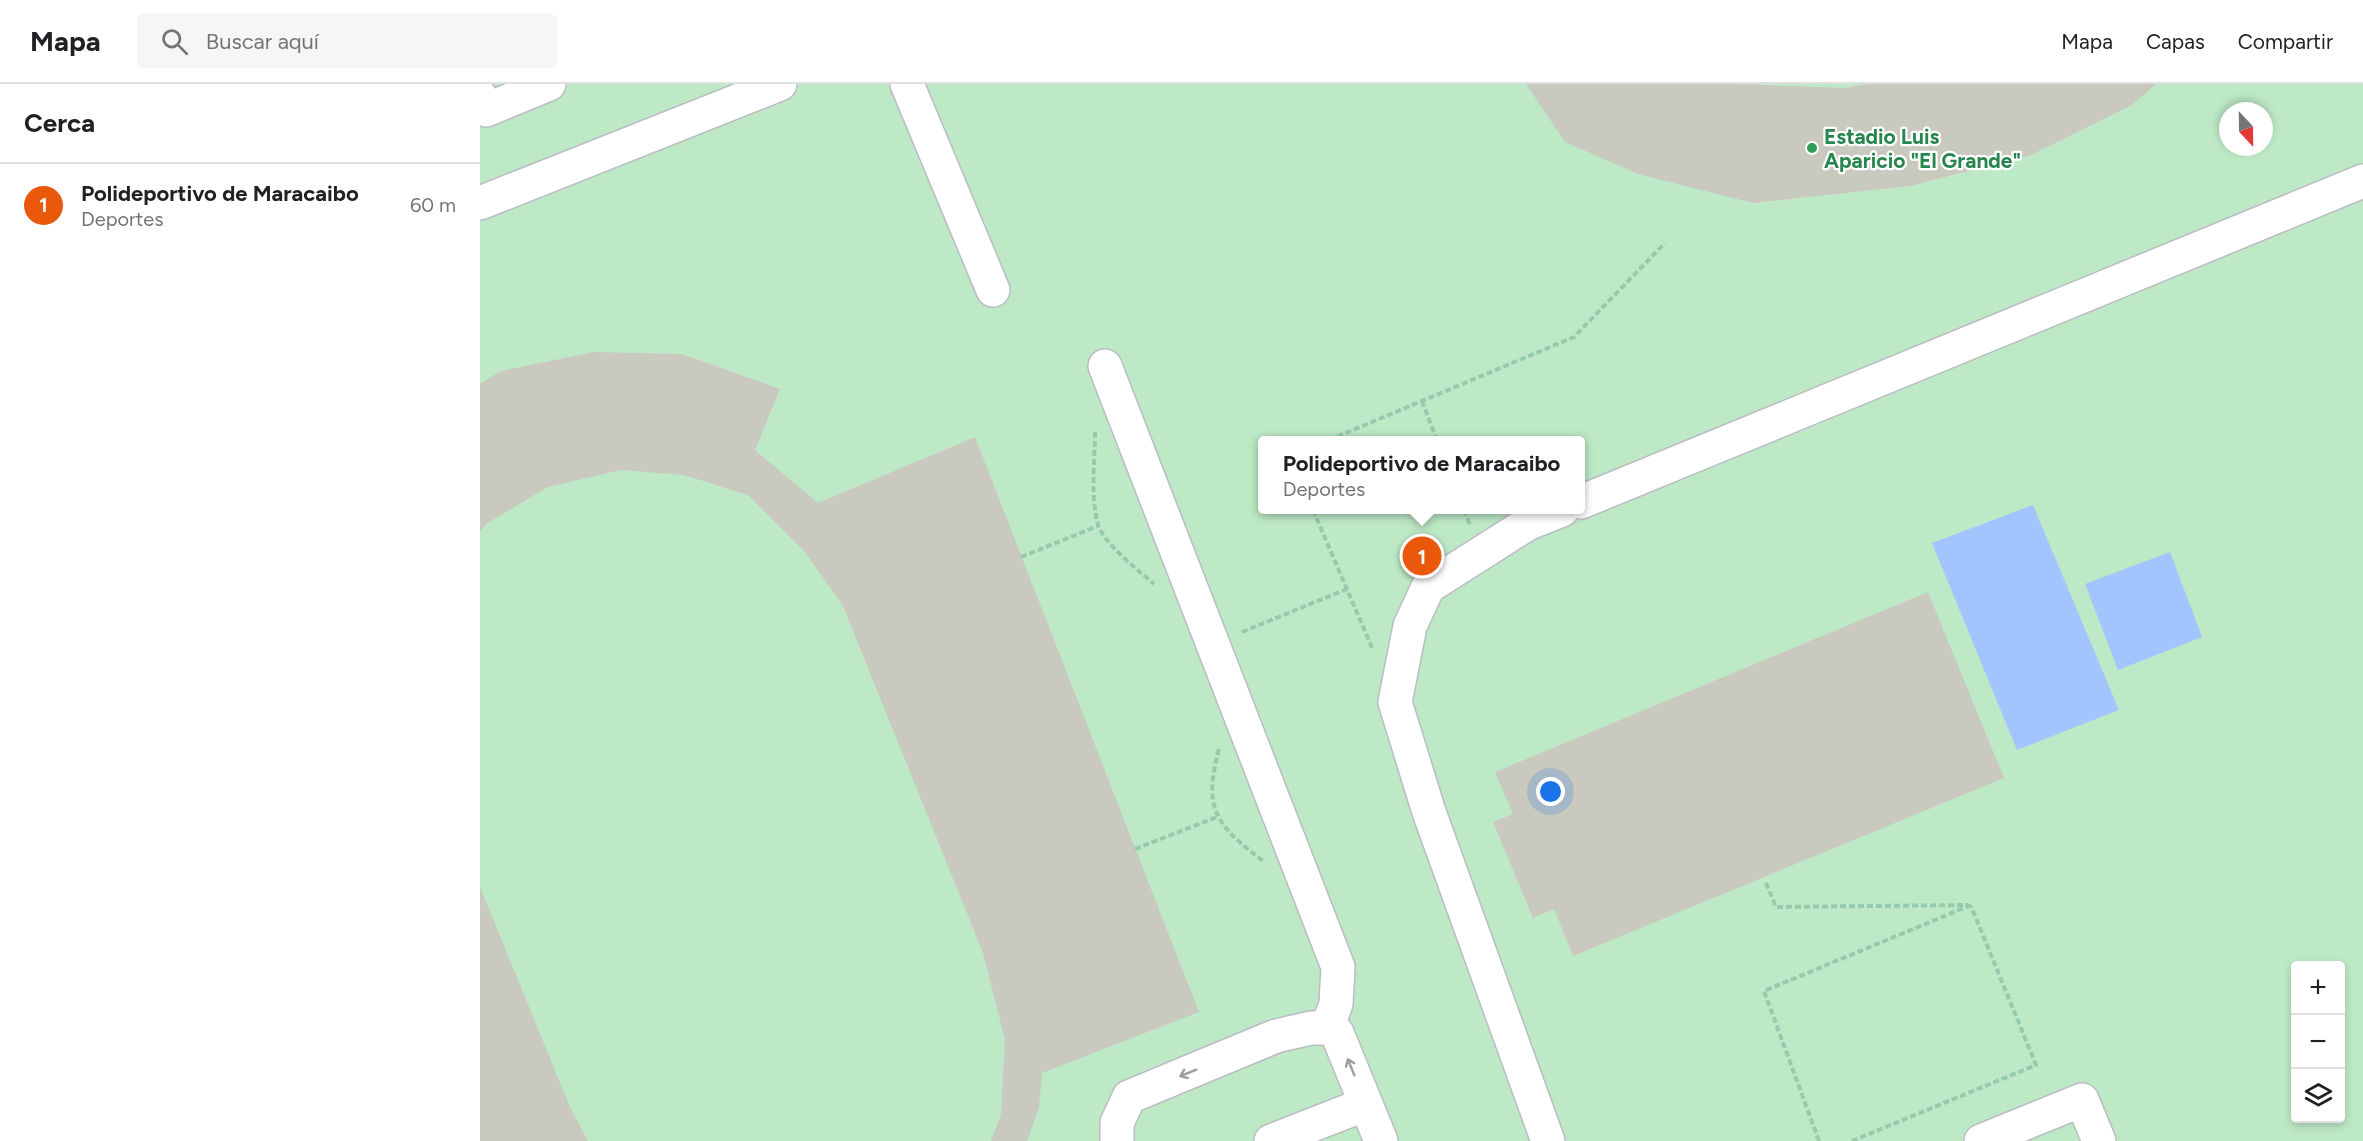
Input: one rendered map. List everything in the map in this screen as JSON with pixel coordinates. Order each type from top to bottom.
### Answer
[{"type":"lane","points":[[480,96],[486,110],[549,84]]},
{"type":"lane","points":[[480,203],[780,84]]},
{"type":"lane","points":[[907,84],[993,290]]},
{"type":"lane","points":[[1585,500],[2363,181]]},
{"type":"lane","points":[[1105,366],[1338,967],[1336,1004],[1327,1028]]},
{"type":"lane","points":[[1548,1141],[1429,812],[1395,702],[1410,626],[1428,587],[1527,524],[1552,514]]},
{"type":"lane","points":[[1117,1141],[1117,1123],[1129,1097],[1276,1036],[1311,1028],[1327,1028],[1337,1033],[1381,1141]]},
{"type":"lane","points":[[1981,1141],[2082,1100],[2099,1141]]},
{"type":"lane","points":[[1271,1141],[1366,1104]]},
{"type":"path","points":[[1341,436],[1574,337],[1665,243]]},
{"type":"path","points":[[1422,401],[1435,436]]},
{"type":"path","points":[[1095,421],[1094,492],[1098,526],[1122,557],[1156,585]]},
{"type":"path","points":[[1315,514],[1395,702]]},
{"type":"path","points":[[1021,557],[1098,526]]},
{"type":"path","points":[[1214,643],[1347,589]]},
{"type":"path","points":[[1135,849],[1217,817]]},
{"type":"path","points":[[1766,883],[1776,907],[1971,905]]},
{"type":"path","points":[[1819,1141],[1764,991],[1971,905]]},
{"type":"path","points":[[1852,1141],[2036,1065],[1971,905]]},
{"type":"green space","points":[[480,84],[2363,84],[2363,1141],[480,1141]]},
{"type":"water","points":[[2033,505],[2119,710],[2017,750],[1932,543]]},
{"type":"water","points":[[2170,552],[2202,637],[2118,670],[2085,584]]},
{"type":"building","name":"Estadio Luis Aparicio \"El Grande\"","points":[[1526,84],[1737,84],[1845,88],[1866,84],[2156,84],[2132,105],[2031,155],[1910,186],[1753,203],[1638,174],[1565,142]]},
{"type":"building","points":[[594,352],[682,354],[780,389],[755,450],[818,503],[975,437],[1199,1012],[1042,1073],[1039,1108],[1027,1141],[991,1141],[1001,1114],[1005,1040],[983,953],[843,606],[805,552],[748,495],[684,475],[621,470],[548,487],[486,524],[480,532],[480,384],[501,371]]},
{"type":"building","points":[[1928,592],[2004,778],[1573,956],[1554,909],[1533,918],[1493,822],[1513,814],[1495,772]]},
{"type":"building","points":[[480,887],[570,1107],[588,1141],[480,1141]]},
{"type":"place","name":"Estadio Luis Aparicio \"El Grande\"","points":[[1812,148]]},
{"type":"place","name":"Polideportivo de Maracaibo","points":[[1422,556]]}]
